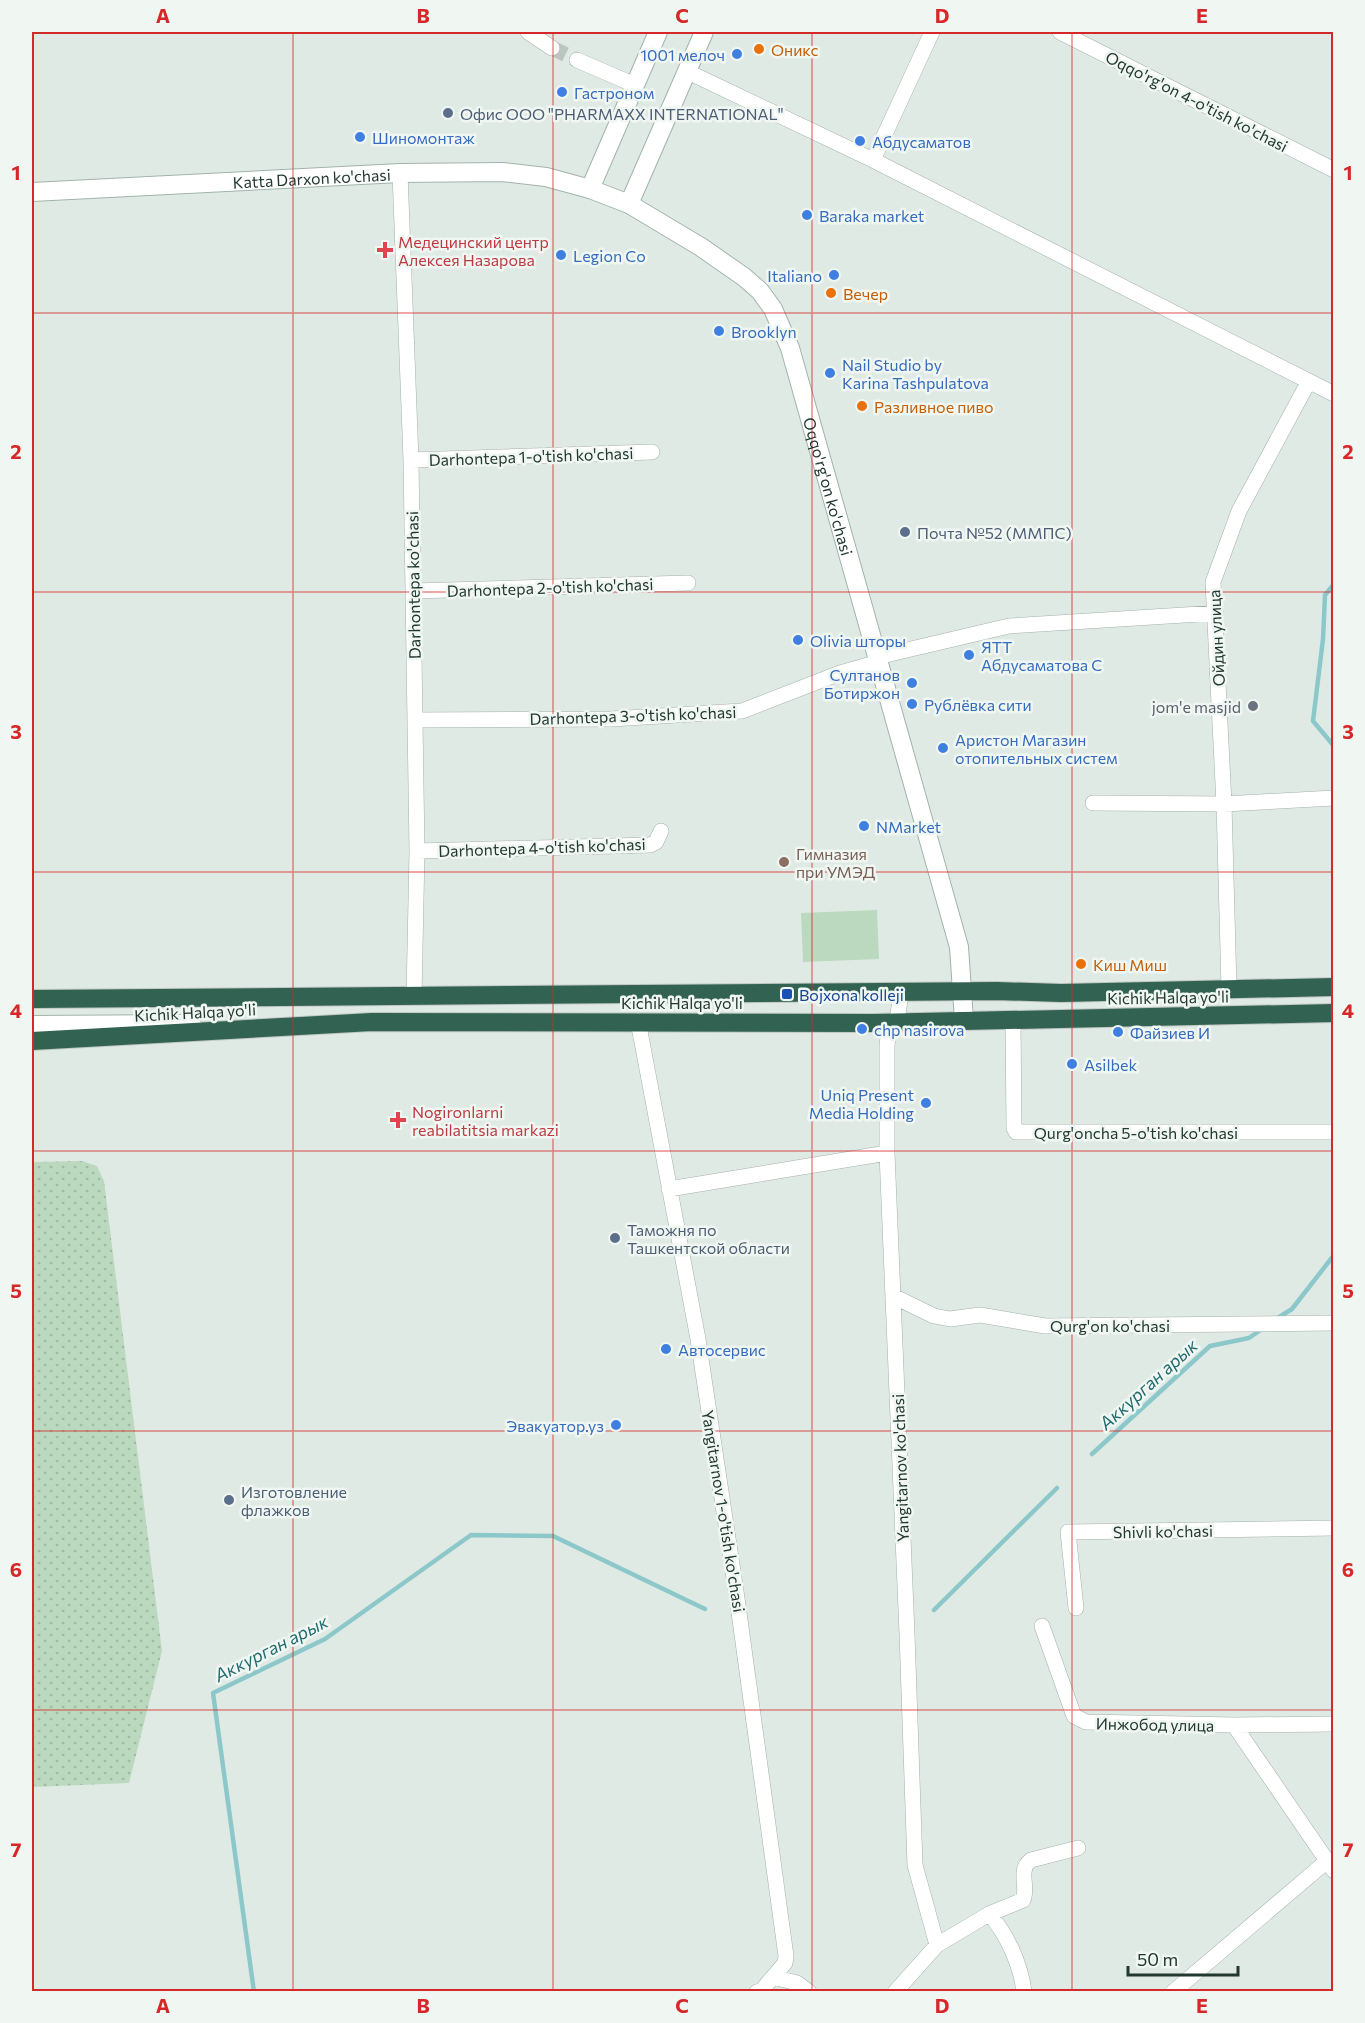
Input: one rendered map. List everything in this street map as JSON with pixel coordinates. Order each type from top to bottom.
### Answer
[{"type":"highway","name":"Kichik Halqa yo'li","points":[[32,999],[901,992],[1061,993],[1334,987]]},
{"type":"highway","points":[[414,997],[415,1023]]},
{"type":"highway","name":"Kichik Halqa yo'li","points":[[32,1041],[338,1023],[897,1022],[1334,1013]]},
{"type":"main road","points":[[590,189],[658,32]]},
{"type":"main road","points":[[629,204],[704,32]]},
{"type":"main road","name":"Katta Darxon ko'chasi","points":[[32,192],[400,173],[502,172],[546,177],[590,189],[629,204]]},
{"type":"main road","name":"Oqqo'rg'on ko'chasi","points":[[629,204],[701,247],[760,291],[773,309],[790,348],[959,947],[964,1020]]},
{"type":"main road","points":[[32,1025],[338,1023]]},
{"type":"street","points":[[528,32],[552,48]]},
{"type":"street","points":[[873,160],[932,32]]},
{"type":"street","name":"Oqqo'rg'on 4-o'tish ko'chasi","points":[[1060,32],[1334,170]]},
{"type":"street","points":[[577,60],[635,85]]},
{"type":"street","points":[[686,71],[873,160],[1334,394]]},
{"type":"street","name":"Darhontepa ko'chasi","points":[[400,173],[411,460],[417,851],[414,997]]},
{"type":"street","name":"Ойдин улица","points":[[1229,988],[1224,804],[1213,582],[1239,512],[1309,381]]},
{"type":"street","name":"Darhontepa 1-o'tish ko'chasi","points":[[411,460],[652,452]]},
{"type":"street","name":"Darhontepa 2-o'tish ko'chasi","points":[[413,591],[688,583]]},
{"type":"street","name":"Darhontepa 3-o'tish ko'chasi","points":[[415,720],[611,719],[742,711],[878,660],[1009,626],[1216,613]]},
{"type":"street","points":[[1093,803],[1224,804],[1334,798]]},
{"type":"street","name":"Darhontepa 4-o'tish ko'chasi","points":[[417,851],[650,845],[656,842],[661,831]]},
{"type":"street","name":"Yangitarnov ko'chasi","points":[[901,992],[897,1022],[888,1036],[887,1046],[887,1153],[908,1634],[915,1865],[937,1945]]},
{"type":"street","name":"Qurg'oncha 5-o'tish ko'chasi","points":[[1013,1019],[1014,1128],[1016,1132],[1334,1132]]},
{"type":"street","name":"Yangitarnov 1-o'tish ko'chasi","points":[[638,1021],[699,1350],[737,1598],[786,1956],[785,1963],[762,1990],[757,1992]]},
{"type":"street","points":[[669,1189],[887,1153]]},
{"type":"street","name":"Qurg'on ko'chasi","points":[[893,1296],[934,1316],[950,1319],[980,1315],[1045,1326],[1334,1323]]},
{"type":"street","name":"Shivli ko'chasi","points":[[1076,1608],[1068,1532],[1334,1528]]},
{"type":"street","name":"Инжобод улица","points":[[1042,1626],[1074,1716],[1086,1722],[1234,1725],[1334,1724]]},
{"type":"street","points":[[1173,1992],[1330,1866],[1234,1725]]},
{"type":"street","points":[[895,1992],[937,1945],[989,1914],[1023,1900],[1026,1893],[1024,1867],[1027,1863],[1078,1848]]},
{"type":"street","points":[[989,1914],[998,1923],[1018,1965],[1024,1992]]},
{"type":"street","points":[[773,1977],[798,1983],[809,1992]]},
{"type":"green space","points":[[877,910],[879,959],[803,962],[801,913]]},
{"type":"green space","points":[[82,1161],[97,1166],[104,1181],[162,1651],[129,1783],[32,1787],[32,1162]]},
{"type":"waterway","name":"Аккурган арык","points":[[1334,584],[1325,595],[1323,639],[1313,721],[1334,746]]},
{"type":"waterway","name":"Аккурган арык","points":[[1276,1319],[1292,1309],[1334,1255]]},
{"type":"waterway","name":"Аккурган арык","points":[[1092,1454],[1210,1346],[1249,1338],[1262,1329]]},
{"type":"waterway","name":"Аккурган арык","points":[[934,1610],[1057,1488]]},
{"type":"waterway","name":"Аккурган арык","points":[[254,1992],[213,1693],[325,1639],[471,1535],[553,1536],[705,1609]]},
{"type":"tunnel","points":[[552,48],[577,60]]},
{"type":"place","name":"Оникс","points":[[759,49]]},
{"type":"place","name":"1001 мелоч","points":[[737,54]]},
{"type":"place","name":"Гастроном","points":[[562,92]]},
{"type":"place","name":"Офис ООО \"PHARMAXX INTERNATIONAL\"","points":[[448,113]]},
{"type":"place","name":"Шиномонтаж","points":[[360,137]]},
{"type":"place","name":"Абдусаматов","points":[[860,141]]},
{"type":"place","name":"Baraka market","points":[[807,215]]},
{"type":"place","name":"Медецинский центр Алексея Назарова","points":[[385,250]]},
{"type":"place","name":"Legion Co","points":[[561,255]]},
{"type":"place","name":"Italiano","points":[[834,275]]},
{"type":"place","name":"Вечер","points":[[831,293]]},
{"type":"place","name":"Brooklyn","points":[[719,331]]},
{"type":"place","name":"Nail Studio by Karina Tashpulatova","points":[[830,373]]},
{"type":"place","name":"Разливное пиво","points":[[862,406]]},
{"type":"place","name":"Почта №52 (ММПС)","points":[[905,532]]},
{"type":"place","name":"Olivia шторы","points":[[798,640]]},
{"type":"place","name":"ЯТТ Абдусаматова С","points":[[969,655]]},
{"type":"place","name":"Султанов Ботиржон","points":[[912,683]]},
{"type":"place","name":"Рублёвка сити","points":[[912,704]]},
{"type":"place","name":"jom'e masjid","points":[[1253,706]]},
{"type":"place","name":"Аристон Магазин отопительных систем","points":[[943,748]]},
{"type":"place","name":"NMarket","points":[[864,826]]},
{"type":"place","name":"Гимназия при УМЭД","points":[[784,862]]},
{"type":"place","name":"Киш Миш","points":[[1081,964]]},
{"type":"place","name":"Bojxona kolleji","points":[[787,994]]},
{"type":"place","name":"chp nasirova","points":[[862,1029]]},
{"type":"place","name":"Файзиев И","points":[[1118,1032]]},
{"type":"place","name":"Asilbek","points":[[1072,1064]]},
{"type":"place","name":"Uniq Present Media Holding","points":[[926,1103]]},
{"type":"place","name":"Nogironlarni reabilatitsia markazi","points":[[398,1120]]},
{"type":"place","name":"Таможня по Ташкентской области","points":[[615,1238]]},
{"type":"place","name":"Автосервис","points":[[666,1349]]},
{"type":"place","name":"Эвакуатор.уз","points":[[616,1425]]},
{"type":"place","name":"Изготовление флажков","points":[[229,1500]]}]
